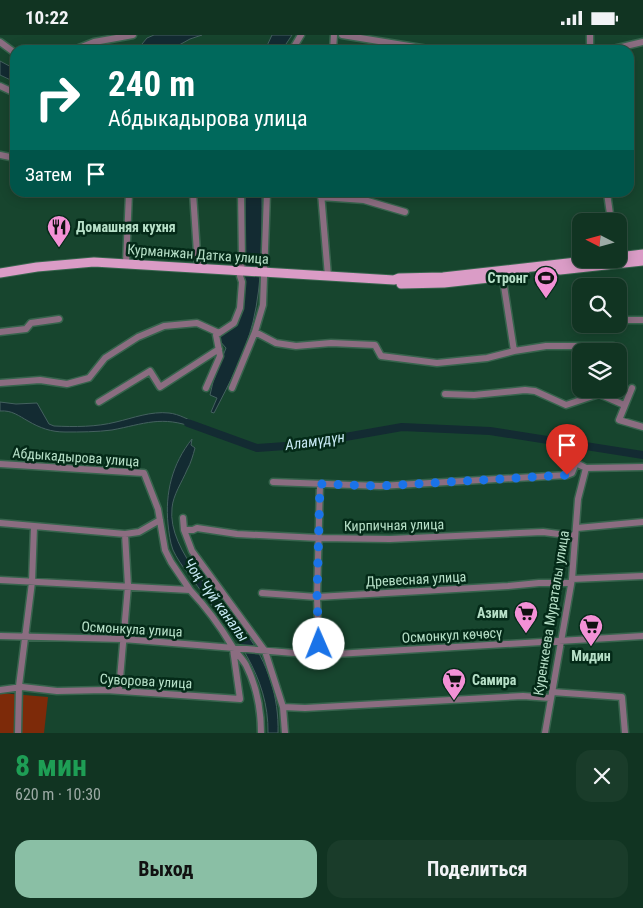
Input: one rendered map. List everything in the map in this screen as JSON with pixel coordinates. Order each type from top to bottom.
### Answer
[{"type":"main road","points":[[628,256],[643,254]]},
{"type":"main road","name":"Курманжан Датка улица","points":[[0,273],[66,263],[94,262],[394,280],[399,278],[502,274],[643,261]]},
{"type":"main road","name":"Курманжан Датка улица","points":[[502,274],[572,264]]},
{"type":"street","points":[[342,35],[403,45]]},
{"type":"street","points":[[86,45],[129,36]]},
{"type":"street","points":[[630,45],[643,42]]},
{"type":"street","points":[[126,263],[129,197]]},
{"type":"street","points":[[192,197],[198,268]]},
{"type":"street","points":[[206,388],[220,356],[216,335],[234,323],[240,308],[242,282],[241,197]]},
{"type":"street","points":[[232,388],[255,332],[263,305],[266,197]]},
{"type":"street","points":[[321,197],[328,276]]},
{"type":"street","points":[[338,197],[364,200],[405,212]]},
{"type":"street","points":[[608,197],[610,213]]},
{"type":"street","points":[[502,274],[514,351]]},
{"type":"street","points":[[0,332],[26,329],[31,323],[59,319]]},
{"type":"street","points":[[627,321],[643,320]]},
{"type":"street","points":[[0,383],[40,380],[67,384],[88,378],[105,358],[138,337],[164,326],[197,323],[219,333]]},
{"type":"street","points":[[255,332],[276,343],[296,346],[331,343],[375,345],[381,356],[437,363],[488,358],[514,351],[546,347],[572,347]]},
{"type":"street","points":[[99,402],[150,371],[160,387],[219,349]]},
{"type":"street","points":[[632,388],[619,420],[643,427]]},
{"type":"street","points":[[445,394],[474,395],[525,390],[535,391],[566,405],[599,395],[624,405]]},
{"type":"street","points":[[273,482],[380,486],[567,475],[572,473],[576,463],[586,468],[643,467]]},
{"type":"street","name":"Абдыкадырова улица","points":[[0,464],[144,473],[158,509],[166,550],[171,562],[190,590],[225,633],[245,664],[255,685],[260,706],[261,733]]},
{"type":"street","name":"Куренкеева Мураталы улица","points":[[545,733],[571,581],[578,499],[586,468]]},
{"type":"street","points":[[319,655],[317,597],[320,484]]},
{"type":"street","points":[[183,518],[184,530],[192,551],[264,651],[283,707],[284,733]]},
{"type":"street","points":[[0,523],[125,534],[139,532],[160,520]]},
{"type":"street","points":[[577,528],[643,522]]},
{"type":"street","points":[[18,733],[20,688],[32,582],[34,527]]},
{"type":"street","name":"Кирпичная улица","points":[[184,530],[193,531],[197,528],[237,534],[319,538],[390,539],[543,532],[575,536]]},
{"type":"street","points":[[119,690],[128,586],[125,534]]},
{"type":"street","name":"Древесная улица","points":[[262,593],[317,597],[643,576]]},
{"type":"street","points":[[0,579],[190,590]]},
{"type":"street","name":"Осмонкула улица","points":[[0,635],[123,639],[264,651]]},
{"type":"street","name":"Осмонкул көчөсү","points":[[264,651],[319,655],[643,636]]},
{"type":"street","name":"Суворова улица","points":[[0,690],[20,688],[57,691],[119,690],[240,699],[235,648]]},
{"type":"street","points":[[283,707],[305,708],[552,695],[622,697],[625,733]]},
{"type":"shaded area","points":[[0,693],[48,697],[44,733],[0,733]]},
{"type":"water","points":[[154,35],[202,35],[179,45],[141,45],[147,38]]},
{"type":"water","points":[[272,35],[292,35],[285,45],[267,45]]},
{"type":"water","points":[[0,61],[10,66],[10,80],[0,75]]},
{"type":"water","points":[[245,197],[262,197],[259,290],[253,322],[246,346],[214,413],[211,412],[217,398],[210,395],[226,348],[219,340],[219,337],[233,327],[244,285]]},
{"type":"water","points":[[0,402],[16,404],[37,403],[49,424],[54,426],[101,425],[149,414],[162,413],[184,417],[198,424],[195,428],[163,421],[106,431],[60,432],[41,428],[12,412],[0,411]]},
{"type":"water","name":"Чоң Чүй каналы","points":[[192,439],[191,445],[195,448],[190,465],[174,498],[172,508],[173,525],[178,542],[198,575],[254,644],[271,681],[277,706],[278,733],[268,733],[267,712],[263,693],[247,657],[226,623],[183,566],[172,547],[167,512],[171,479],[179,458]]},
{"type":"waterway","name":"Аламүдүн","points":[[188,423],[257,448],[300,445],[402,427],[490,431],[643,455]]},
{"type":"place","name":"Домашняя кухня","points":[[59,248]]},
{"type":"place","name":"Стронг","points":[[546,299]]},
{"type":"place","name":"Азим","points":[[526,634]]},
{"type":"place","name":"Мидин","points":[[591,647]]},
{"type":"place","name":"Самира","points":[[454,701]]},
{"type":"route","points":[[319,644],[317,597],[320,484],[380,486],[567,475]]}]
